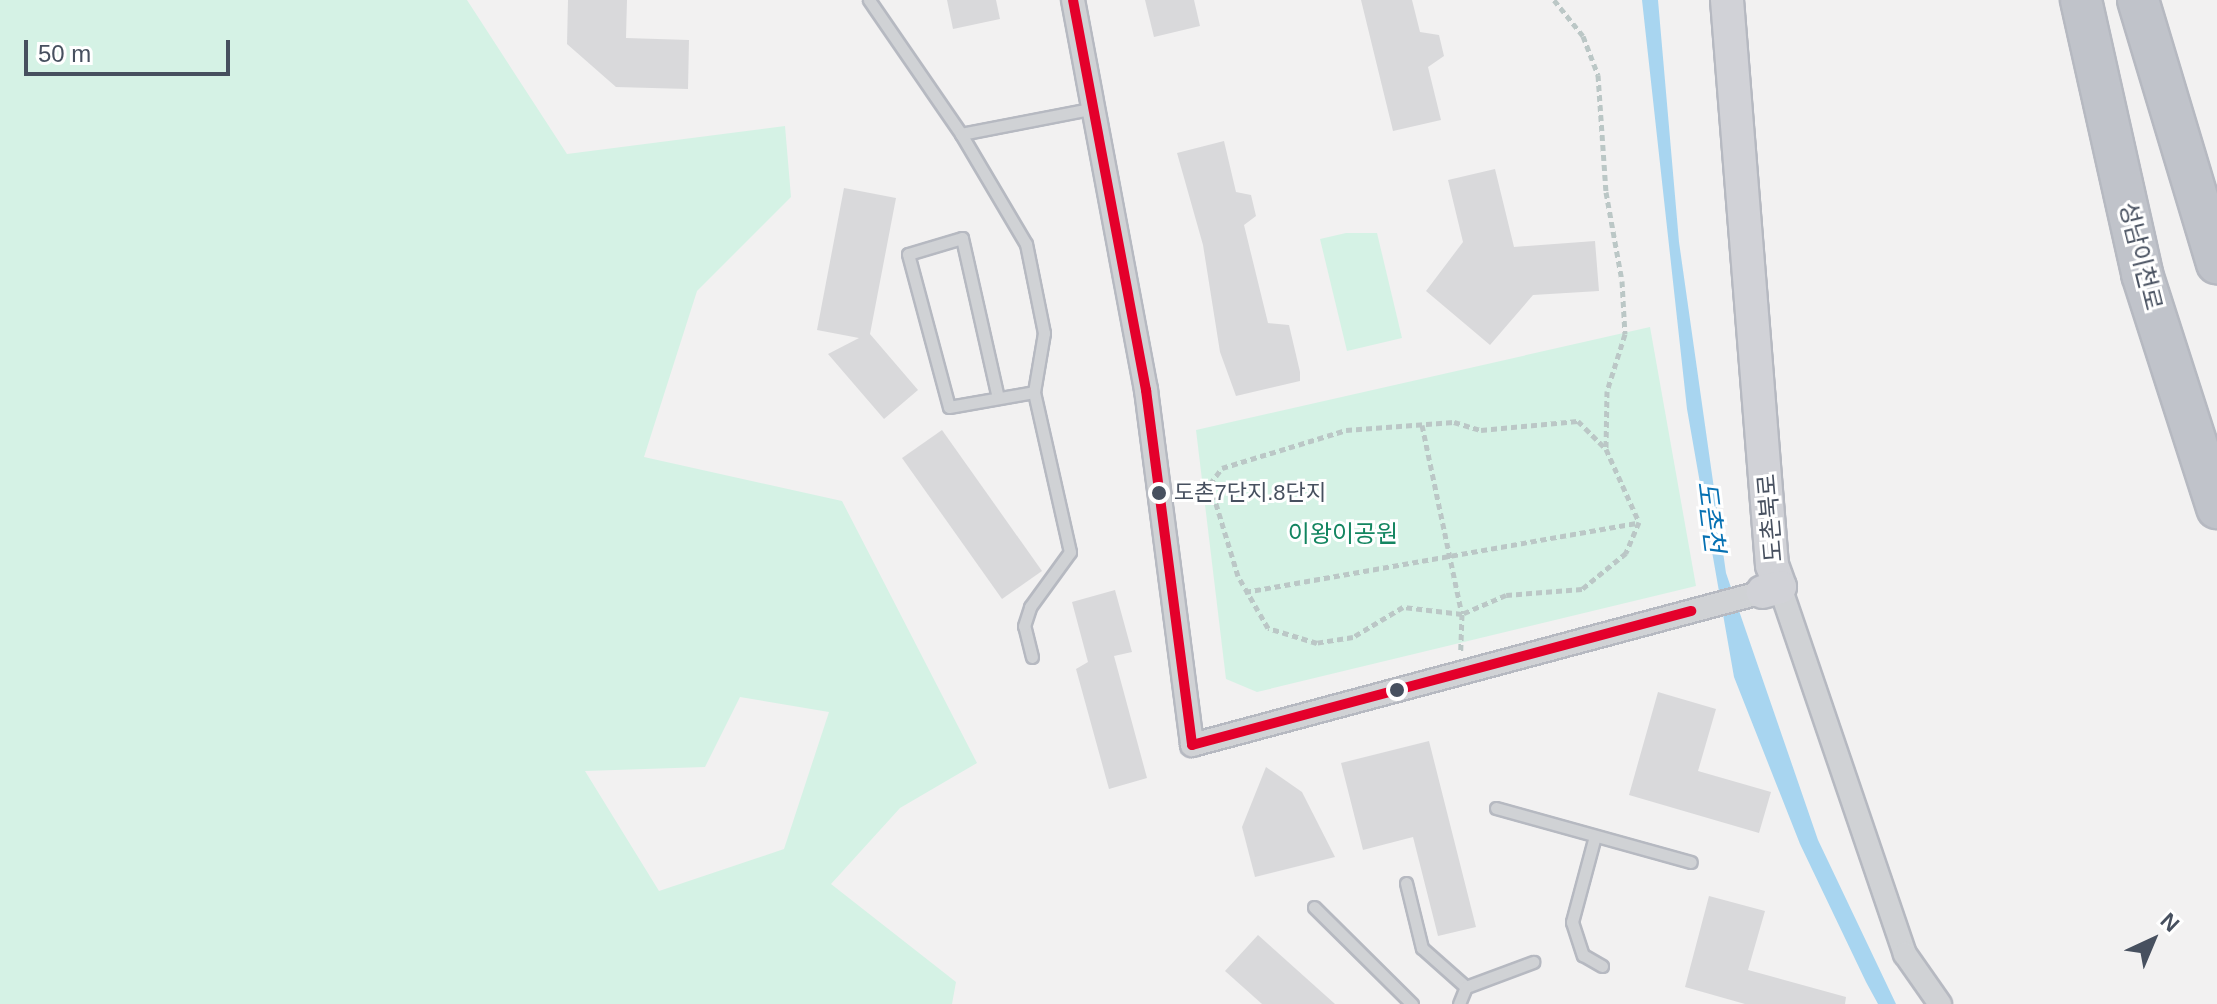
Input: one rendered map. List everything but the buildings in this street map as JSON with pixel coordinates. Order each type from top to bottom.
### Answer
[{"type":"highway","name":"성남이천로","points":[[2081,0],[2142,274],[2217,508]]},
{"type":"highway","points":[[2138,0],[2217,263]]},
{"type":"street","points":[[1073,0],[1146,390],[1192,745],[1772,589]]},
{"type":"street","name":"도촌북로","points":[[1727,0],[1772,589],[1905,954],[1940,1004]]},
{"type":"lane","points":[[869,0],[961,134],[1026,244],[1044,333],[1034,392],[1070,552],[1030,607],[1024,626],[1032,657]]},
{"type":"lane","points":[[961,134],[1095,107]]},
{"type":"lane","points":[[998,398],[962,238],[908,254],[949,407],[1034,392]]},
{"type":"lane","points":[[1496,808],[1691,862]]},
{"type":"lane","points":[[1595,836],[1572,922],[1583,955],[1602,966]]},
{"type":"lane","points":[[1406,883],[1422,948],[1466,987]]},
{"type":"lane","points":[[1314,907],[1412,1004]]},
{"type":"lane","points":[[1459,1004],[1466,987],[1533,962]]},
{"type":"path","points":[[1554,0],[1583,36],[1598,75],[1622,281],[1625,334],[1607,391],[1606,449]]},
{"type":"path","points":[[1578,421],[1606,449],[1639,522],[1626,553],[1582,589],[1506,595],[1462,614],[1403,607],[1353,637],[1317,643],[1268,628],[1245,592],[1210,484],[1222,468],[1346,430],[1454,422],[1481,430],[1578,421]]},
{"type":"path","points":[[1422,425],[1462,614],[1461,672]]},
{"type":"path","points":[[1245,592],[1639,522]]},
{"type":"green space","points":[[0,0],[467,0],[567,154],[785,126],[791,197],[697,291],[644,457],[842,501],[977,763],[900,808],[831,884],[956,982],[952,1004],[0,1004]],"holes":[[[740,697],[829,712],[784,849],[659,891],[585,771],[705,767]]]},
{"type":"green space","points":[[1346,233],[1377,233],[1402,338],[1347,351],[1320,239]]},
{"type":"green space","name":"이왕이공원","points":[[1650,327],[1696,586],[1257,692],[1226,679],[1196,430]]},
{"type":"water","name":"도촌천","points":[[1642,0],[1658,0],[1679,242],[1726,573],[1818,840],[1896,1004],[1878,1004],[1866,982],[1800,844],[1734,677],[1687,409]]},
{"type":"transit line","points":[[1073,0],[1146,390],[1192,745],[1691,611]]},
{"type":"place","name":"도촌7단지.8단지","points":[[1159,493]]}]
